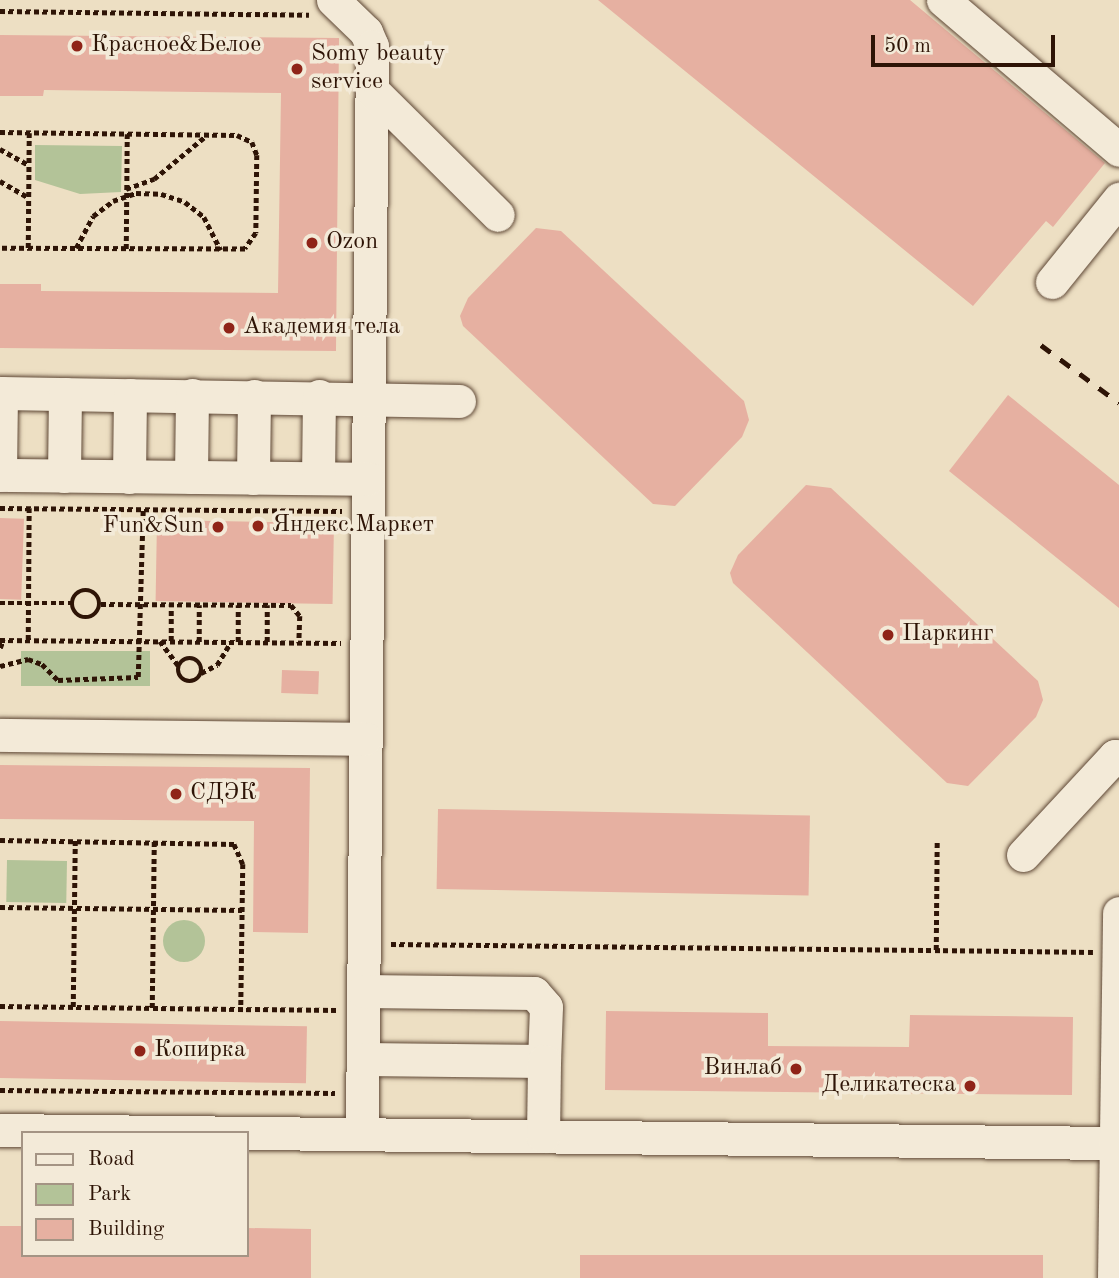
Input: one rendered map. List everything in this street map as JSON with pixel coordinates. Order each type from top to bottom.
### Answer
[{"type":"street","points":[[943,0],[1119,150]]},
{"type":"street","points":[[325,8],[371,38],[369,397],[343,479]]},
{"type":"street","points":[[372,90],[498,215]]},
{"type":"street","points":[[1052,282],[1119,199]]},
{"type":"street","points":[[343,479],[10,475],[1,393],[319,396],[459,401]]},
{"type":"street","points":[[64,476],[65,394]]},
{"type":"street","points":[[130,394],[136,477]]},
{"type":"street","points":[[191,477],[192,395]]},
{"type":"street","points":[[253,478],[254,396]]},
{"type":"street","points":[[319,396],[352,516],[348,643],[365,739],[364,943],[351,993],[351,1069],[362,1134]]},
{"type":"street","points":[[0,735],[365,739]]},
{"type":"street","points":[[1023,855],[1115,756],[1119,760]]},
{"type":"street","points":[[1114,1278],[1119,913]]},
{"type":"street","points":[[351,993],[534,993],[546,1007],[543,1136]]},
{"type":"street","points":[[351,1069],[544,1061]]},
{"type":"street","points":[[0,1130],[90,1131]]},
{"type":"street","points":[[248,1133],[1117,1143]]},
{"type":"path","points":[[0,11],[325,8]]},
{"type":"path","points":[[0,132],[245,136],[257,155],[254,240],[245,249],[0,248]]},
{"type":"path","points":[[28,248],[29,133]]},
{"type":"path","points":[[126,249],[127,134]]},
{"type":"path","points":[[126,188],[160,176],[208,135]]},
{"type":"path","points":[[0,149],[29,165]]},
{"type":"path","points":[[0,181],[29,198]]},
{"type":"path","points":[[76,248],[93,216],[126,195],[161,194],[185,202],[204,217],[221,250]]},
{"type":"path","points":[[10,475],[29,508],[28,640]]},
{"type":"path","points":[[0,666],[28,659],[42,664],[58,680],[135,679],[141,673],[143,509],[136,477]]},
{"type":"path","points":[[0,508],[143,509],[352,516],[343,479]]},
{"type":"path","points":[[0,603],[71,603],[82,590],[91,590],[101,604]]},
{"type":"path","points":[[71,603],[73,611],[86,619],[99,611],[101,604]]},
{"type":"path","points":[[101,604],[267,605],[298,610],[299,642]]},
{"type":"path","points":[[171,641],[172,604]]},
{"type":"path","points":[[199,605],[199,642]]},
{"type":"path","points":[[237,642],[238,605]]},
{"type":"path","points":[[267,605],[267,642]]},
{"type":"path","points":[[0,648],[2,640],[348,643]]},
{"type":"path","points":[[160,641],[179,666],[186,681],[218,665],[231,642]]},
{"type":"path","points":[[179,666],[192,658],[201,665],[201,673]]},
{"type":"path","points":[[0,840],[233,844],[242,856],[241,1009]]},
{"type":"path","points":[[73,1007],[75,840]]},
{"type":"path","points":[[152,1008],[154,841]]},
{"type":"path","points":[[936,950],[937,841]]},
{"type":"path","points":[[0,907],[242,910]]},
{"type":"path","points":[[364,943],[1118,953]]},
{"type":"path","points":[[338,1024],[351,993]]},
{"type":"path","points":[[0,1006],[307,1009]]},
{"type":"path","points":[[0,1090],[338,1093],[351,1069]]},
{"type":"green space","points":[[35,145],[122,146],[121,192],[80,194],[35,180]]},
{"type":"green space","points":[[21,651],[150,651],[150,686],[21,686]]},
{"type":"green space","points":[[7,860],[67,861],[66,903],[6,902]]},
{"type":"green space","points":[[184,920],[199,926],[205,941],[199,956],[184,962],[169,956],[163,941],[169,926]]},
{"type":"building","points":[[598,0],[910,0],[1105,163],[1053,227],[1046,221],[973,306]]},
{"type":"building","points":[[0,35],[339,38],[336,351],[0,348],[0,284],[41,284],[41,291],[278,293],[281,93],[44,90],[43,96],[0,96]]},
{"type":"building","points":[[536,228],[561,231],[744,401],[749,420],[742,437],[675,506],[653,504],[463,326],[460,316],[468,298]]},
{"type":"building","points":[[1008,395],[1119,485],[1119,608],[949,471]]},
{"type":"building","name":"Паркинг","points":[[806,485],[831,488],[1038,681],[1043,700],[1036,717],[968,786],[947,783],[733,583],[730,573],[738,555]]},
{"type":"building","points":[[0,518],[24,519],[21,600],[0,599]]},
{"type":"building","points":[[157,520],[334,523],[333,604],[156,601]]},
{"type":"building","points":[[282,670],[319,671],[318,694],[281,693]]},
{"type":"building","points":[[0,765],[310,768],[308,933],[253,932],[254,821],[0,819]]},
{"type":"building","points":[[438,809],[810,815],[809,895],[437,889]]},
{"type":"building","points":[[606,1011],[768,1013],[768,1046],[909,1047],[910,1015],[1073,1017],[1072,1095],[605,1090]]},
{"type":"building","points":[[0,1021],[307,1026],[306,1083],[0,1078]]},
{"type":"building","points":[[0,1226],[21,1226],[21,1257],[248,1257],[248,1228],[311,1229],[311,1278],[0,1278]]},
{"type":"building","points":[[580,1255],[1043,1255],[1043,1278],[580,1278]]},
{"type":"railway","points":[[1041,345],[1119,403]]},
{"type":"place","name":"Красное&Белое","points":[[77,46]]},
{"type":"place","name":"Somy beauty service","points":[[297,69]]},
{"type":"place","name":"Ozon","points":[[312,243]]},
{"type":"place","name":"Академия тела","points":[[229,328]]},
{"type":"place","name":"Яндекс.Маркет","points":[[258,526]]},
{"type":"place","name":"Fun&Sun","points":[[218,527]]},
{"type":"place","name":"Паркинг","points":[[888,635]]},
{"type":"place","name":"СДЭК","points":[[176,794]]},
{"type":"place","name":"Копирка","points":[[140,1051]]},
{"type":"place","name":"Винлаб","points":[[796,1069]]},
{"type":"place","name":"Деликатеска","points":[[970,1086]]}]
